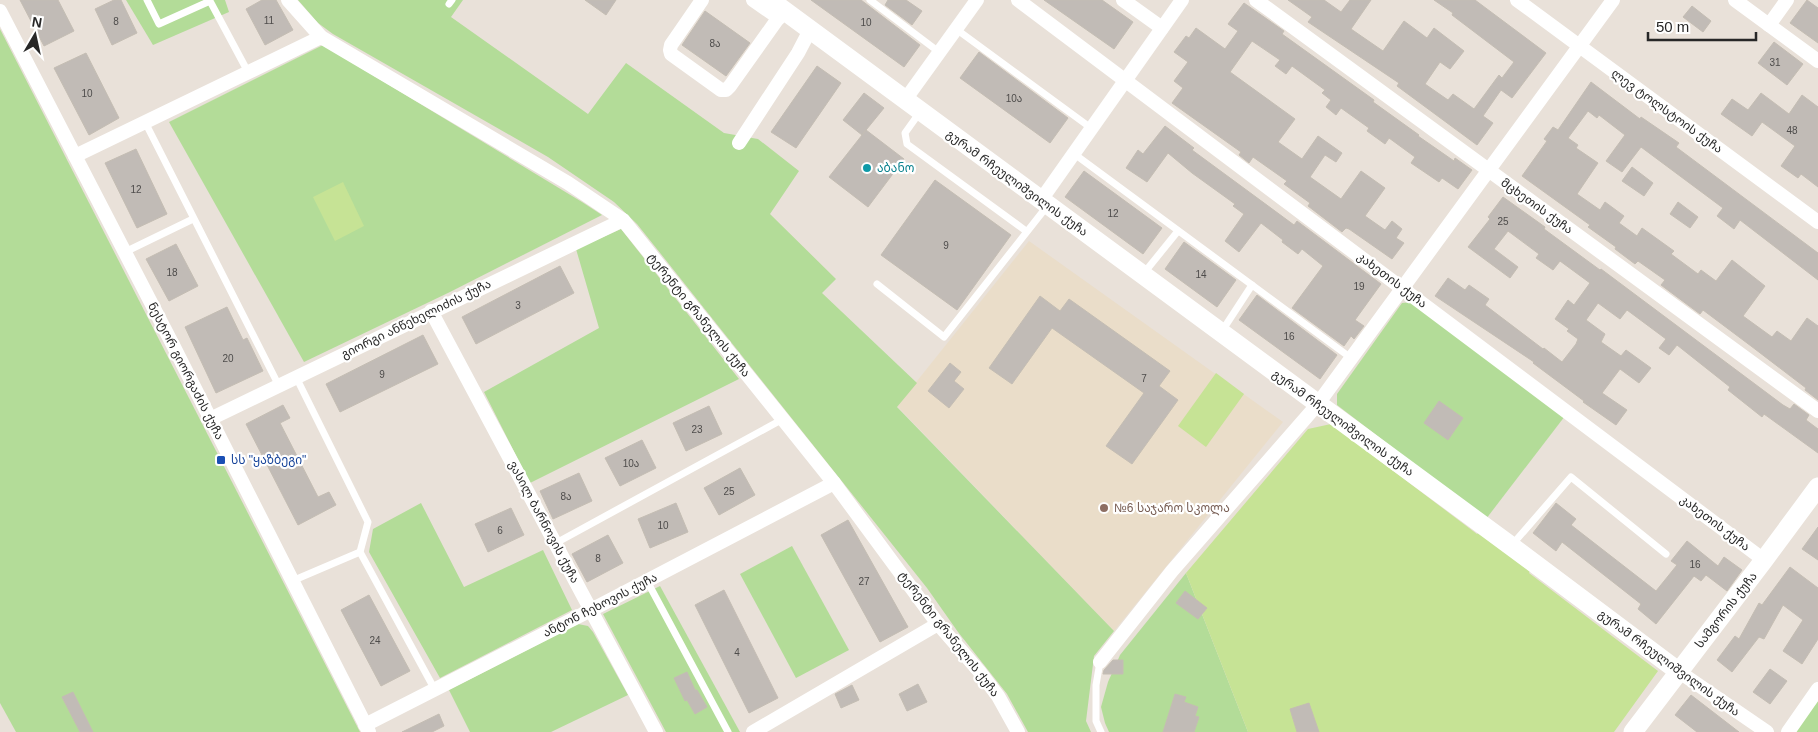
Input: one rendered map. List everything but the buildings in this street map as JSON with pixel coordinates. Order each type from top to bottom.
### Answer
[{"type":"street","name":"ტერენტი გრანელის ქუჩა","points":[[288,0],[321,37],[568,183],[623,220],[834,483],[938,624],[998,696],[1018,732]]},
{"type":"street","points":[[702,0],[671,45],[670,50],[671,54],[721,90],[726,90],[730,86],[777,10]]},
{"type":"street","points":[[753,0],[777,10],[810,30],[904,100],[977,0]]},
{"type":"street","name":"კახეთის ქუჩა","points":[[1018,0],[1764,560]]},
{"type":"street","points":[[1123,0],[1162,28]]},
{"type":"street","points":[[1044,202],[1073,153],[1182,0]]},
{"type":"street","name":"მცხეთის ქუჩა","points":[[1256,0],[1818,411]]},
{"type":"street","name":"ლევ ტოლსტოის ქუჩა","points":[[1517,0],[1818,222]]},
{"type":"street","points":[[1100,662],[1172,571],[1317,405],[1612,0]]},
{"type":"street","points":[[1735,0],[1818,61]]},
{"type":"street","points":[[1769,25],[1787,0]]},
{"type":"street","name":"ნესტორ გიორგაძის ქუჩა","points":[[0,11],[125,252],[367,729]]},
{"type":"street","points":[[739,143],[798,53],[810,30]]},
{"type":"street","points":[[75,156],[321,37]]},
{"type":"street","name":"გურამ რჩეულიშვილის ქუჩა","points":[[904,100],[1678,671],[1767,732]]},
{"type":"street","name":"გიორგი ანწეხელიძის ქუჩა","points":[[210,419],[623,220]]},
{"type":"street","name":"ვასილ ბარნოვის ქუჩა","points":[[431,311],[656,732]]},
{"type":"street","name":"ანტონ ჩეხოვის ქუჩა","points":[[367,729],[435,690],[834,483]]},
{"type":"street","name":"სამგორის ქუჩა","points":[[1633,732],[1818,487]]},
{"type":"street","points":[[753,732],[938,624]]},
{"type":"street","points":[[1788,732],[1818,689]]},
{"type":"lane","points":[[146,0],[159,24],[211,0],[248,72]]},
{"type":"lane","points":[[870,0],[940,52]]},
{"type":"lane","points":[[956,29],[1091,128]]},
{"type":"lane","points":[[920,112],[905,133],[907,144],[1026,231]]},
{"type":"lane","points":[[145,122],[279,386]]},
{"type":"lane","points":[[1073,153],[1351,358]]},
{"type":"lane","points":[[877,284],[944,337],[1026,231],[1044,202]]},
{"type":"lane","points":[[125,252],[193,219]]},
{"type":"lane","points":[[1142,275],[1178,231]]},
{"type":"lane","points":[[1221,333],[1252,285]]},
{"type":"lane","points":[[296,377],[368,522],[360,552],[435,690]]},
{"type":"lane","points":[[556,543],[783,419]]},
{"type":"lane","points":[[1511,546],[1571,477],[1666,554]]},
{"type":"lane","points":[[292,580],[360,552]]},
{"type":"lane","points":[[647,581],[728,732]]},
{"type":"lane","points":[[1100,662],[1096,685],[1096,721],[1101,732]]},
{"type":"shaded area","name":"№6 საჯარო სკოლა","points":[[1029,241],[1283,422],[1114,631],[897,406]]},
{"type":"green space","points":[[126,0],[225,0],[229,12],[153,45]]},
{"type":"green space","points":[[298,0],[463,0],[451,17],[588,114],[626,63],[724,133],[758,139],[799,171],[770,214],[836,279],[822,293],[917,383],[897,407],[1114,631],[1094,656],[1086,721],[1091,732],[1028,732],[1007,694],[958,632],[927,588],[637,224],[614,202],[548,157],[333,34],[318,23]]},
{"type":"green space","points":[[0,29],[360,732],[16,732],[0,703]]},
{"type":"green space","points":[[323,45],[602,215],[450,292],[304,362],[169,122]]},
{"type":"green space","points":[[343,182],[364,226],[335,241],[313,197]]},
{"type":"green space","points":[[621,229],[739,379],[530,483],[484,392],[599,328],[576,249]]},
{"type":"green space","points":[[1413,302],[1565,416],[1486,519],[1337,405],[1337,394],[1402,303]]},
{"type":"green space","points":[[1216,373],[1244,394],[1206,447],[1178,426]]},
{"type":"green space","points":[[1331,424],[1477,534],[1479,532],[1530,571],[1529,573],[1658,671],[1614,732],[1248,732],[1186,573],[1308,429]]},
{"type":"green space","points":[[421,503],[464,587],[543,550],[572,610],[440,678],[369,552],[373,529]]},
{"type":"green space","points":[[792,546],[849,650],[796,678],[740,574]]},
{"type":"green space","points":[[1186,573],[1248,732],[1109,732],[1101,707],[1108,682],[1120,655]]},
{"type":"green space","points":[[660,586],[740,732],[666,732],[603,614]]},
{"type":"green space","points":[[578,624],[588,626],[593,632],[628,695],[551,732],[470,732],[449,690]]},
{"type":"green space","points":[[1818,698],[1818,732],[1794,732]]},
{"type":"place","name":"აბანო","points":[[867,168]]},
{"type":"place","name":"სს \"ყაზბეგი\"","points":[[221,460]]},
{"type":"place","name":"№6 საჯარო სკოლა","points":[[1104,508]]}]
